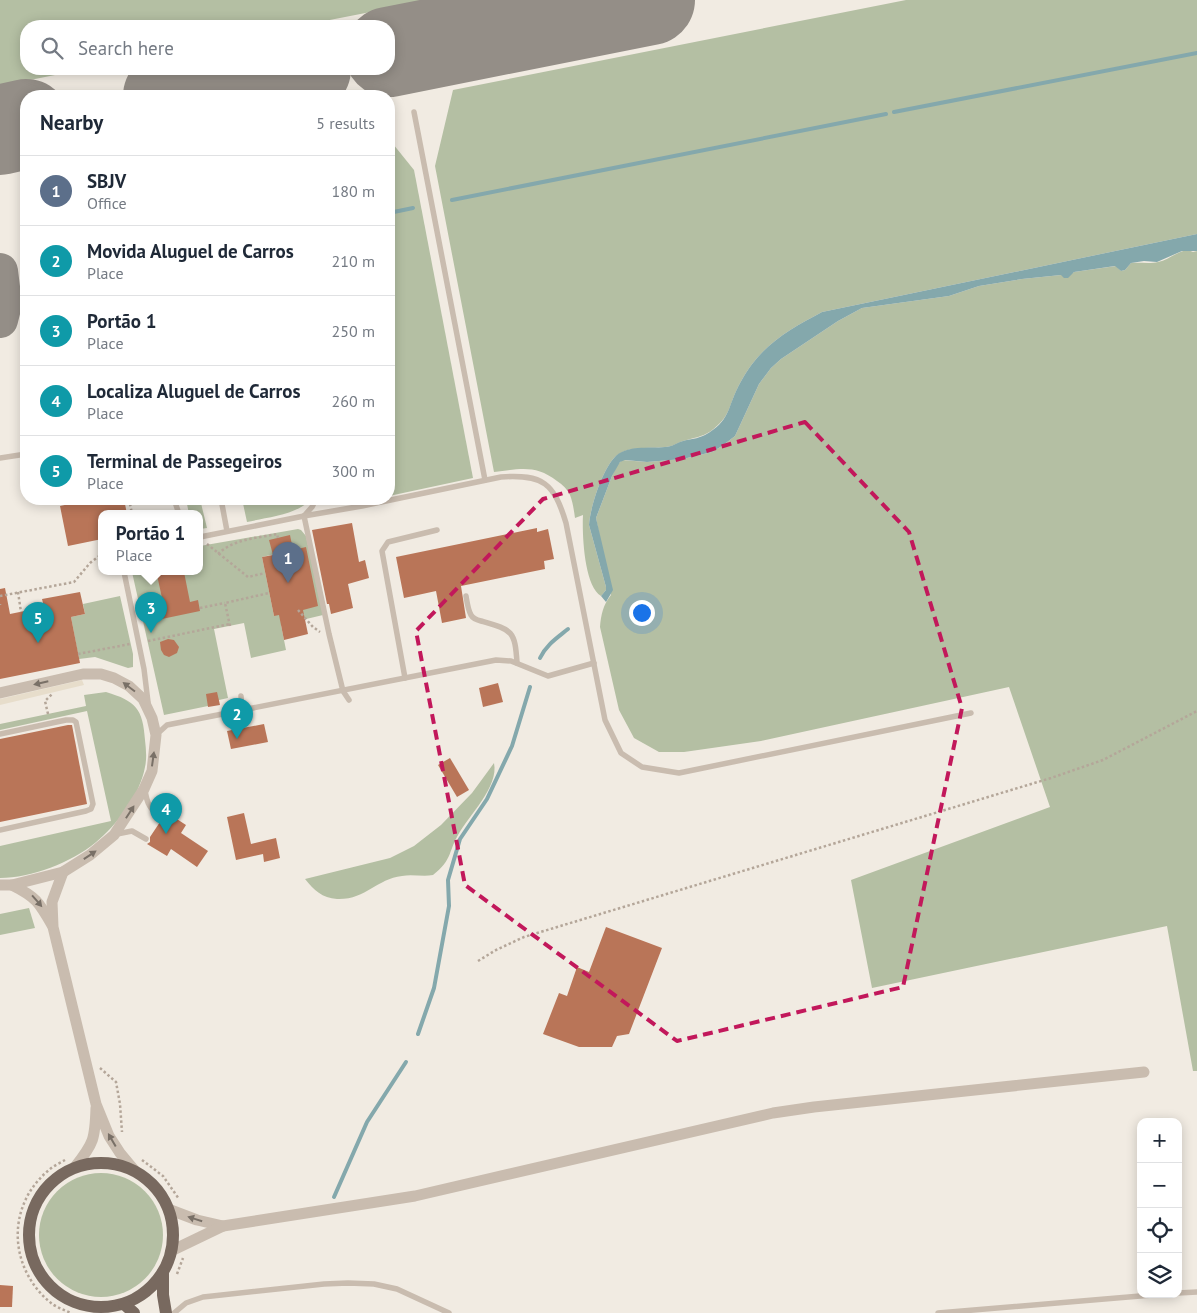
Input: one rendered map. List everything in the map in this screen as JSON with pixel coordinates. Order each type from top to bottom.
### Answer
[{"type":"main road","points":[[95,1162],[116,1164],[135,1171],[154,1185],[168,1209],[173,1227],[172,1251],[163,1273],[146,1292],[124,1304],[102,1308],[79,1305],[58,1294],[42,1278],[32,1258],[28,1236],[31,1213],[41,1193],[71,1163],[95,1162]]},
{"type":"main road","points":[[163,1273],[163,1296],[166,1313]]},
{"type":"main road","points":[[124,1304],[134,1313]]},
{"type":"street","points":[[0,693],[83,674],[101,674],[129,686],[143,699],[156,735],[152,772],[144,789],[114,835],[90,855],[63,872],[12,885],[0,885]]},
{"type":"street","points":[[63,872],[52,902],[52,926],[96,1104],[109,1136],[135,1171]]},
{"type":"street","points":[[12,885],[31,895],[42,908],[52,926]]},
{"type":"street","points":[[172,1251],[224,1226],[415,1196],[773,1113],[1144,1072]]},
{"type":"street","points":[[71,1163],[91,1147],[96,1130],[96,1104]]},
{"type":"street","points":[[168,1209],[224,1226]]},
{"type":"lane","points":[[414,112],[485,480]]},
{"type":"lane","points":[[0,458],[20,455]]},
{"type":"lane","points":[[395,499],[485,480],[523,476],[538,479],[550,489],[560,502],[566,523],[605,720],[621,753],[642,768],[679,773],[971,713]]},
{"type":"lane","points":[[222,505],[227,531]]},
{"type":"lane","points":[[304,516],[313,505]]},
{"type":"lane","points":[[203,536],[367,505]]},
{"type":"lane","points":[[304,516],[329,634],[343,691],[349,700]]},
{"type":"lane","points":[[405,678],[382,551],[388,542],[437,530]]},
{"type":"lane","points":[[125,575],[144,669],[150,714],[167,725]]},
{"type":"lane","points":[[466,596],[471,616],[475,620],[503,627],[511,633],[516,641],[518,663]]},
{"type":"lane","points":[[156,735],[167,725],[496,660],[518,663],[548,676],[594,663]]},
{"type":"lane","points":[[241,696],[242,710]]},
{"type":"lane","points":[[0,734],[66,720],[76,722],[93,804],[86,811],[0,830]]},
{"type":"lane","points":[[144,789],[149,808],[160,817]]},
{"type":"lane","points":[[114,835],[132,831],[146,839]]},
{"type":"lane","points":[[174,1313],[186,1303],[203,1298],[348,1283],[374,1284],[397,1289],[449,1313]]},
{"type":"lane","points":[[1182,1293],[1197,1292]]},
{"type":"lane","points":[[938,1313],[1137,1296]]},
{"type":"path","points":[[218,554],[236,543],[277,534],[278,538]]},
{"type":"path","points":[[206,544],[248,577],[265,573]]},
{"type":"path","points":[[0,596],[74,582],[90,563],[98,557]]},
{"type":"path","points":[[18,592],[21,612]]},
{"type":"path","points":[[200,608],[269,594]]},
{"type":"path","points":[[78,654],[230,625],[225,603]]},
{"type":"path","points":[[298,610],[313,628],[329,634]]},
{"type":"path","points":[[50,724],[45,701],[54,692]]},
{"type":"path","points":[[478,961],[524,937],[1052,778],[1103,760],[1197,711]]},
{"type":"path","points":[[85,1056],[116,1082],[120,1104],[122,1136]]},
{"type":"path","points":[[138,1155],[164,1176],[179,1199],[183,1215]]},
{"type":"path","points":[[71,1163],[49,1169],[32,1187],[21,1209],[17,1235],[21,1262],[33,1285],[52,1304],[71,1313]]},
{"type":"path","points":[[177,1280],[177,1272],[186,1243]]},
{"type":"highlighted area","points":[[805,422],[909,532],[962,708],[903,987],[677,1041],[465,885],[416,631],[543,499]]},
{"type":"green space","points":[[0,0],[432,0],[330,20],[20,20],[20,75],[55,75],[0,86]]},
{"type":"green space","points":[[906,0],[1197,0],[1197,234],[822,312],[796,327],[771,344],[754,361],[740,383],[726,416],[711,431],[670,446],[631,449],[614,458],[597,490],[589,525],[606,587],[601,596],[591,582],[585,558],[583,515],[575,518],[571,498],[566,489],[549,476],[534,470],[520,469],[494,472],[435,166],[453,90]]},
{"type":"green space","points":[[395,146],[414,170],[473,478],[395,495]]},
{"type":"green space","points":[[1188,250],[1197,251],[1197,1071],[1193,1071],[1167,926],[872,988],[851,880],[1050,807],[1009,687],[761,741],[684,752],[659,752],[634,738],[619,710],[600,627],[603,610],[611,595],[596,518],[612,476],[617,465],[622,460],[647,462],[683,459],[712,452],[722,446],[735,436],[759,384],[771,368],[781,359],[838,321],[862,308],[949,296],[979,286],[1022,279],[1071,274],[1116,266],[1121,271],[1125,270],[1131,263],[1158,262]]},
{"type":"green space","points":[[187,505],[201,505],[203,510],[188,510]]},
{"type":"green space","points":[[243,505],[304,505],[291,512],[247,522]]},
{"type":"green space","points":[[203,511],[207,528],[203,529]]},
{"type":"green space","points":[[301,530],[306,536],[323,615],[281,625],[286,650],[251,658],[244,623],[214,629],[228,698],[208,706],[164,715],[133,575],[203,575],[203,545]],"holes":[[[302,548],[274,616],[262,557]]]},
{"type":"green space","points":[[120,596],[133,654],[133,667],[128,668],[95,657],[79,659],[71,617],[85,614],[83,604]]},
{"type":"green space","points":[[106,692],[131,703],[140,714],[142,721],[146,764],[133,799],[103,836],[86,850],[51,868],[25,875],[0,878],[0,846],[111,821],[87,711],[0,730],[0,724],[86,706],[84,695]]},
{"type":"green space","points":[[494,763],[492,782],[488,791],[458,835],[444,865],[433,875],[406,875],[393,878],[356,896],[337,899],[319,893],[305,879],[390,858],[414,846],[441,825],[472,793]]},
{"type":"green space","points":[[29,908],[35,928],[0,935],[0,914]]},
{"type":"green space","points":[[101,1173],[125,1178],[145,1191],[158,1211],[163,1235],[158,1259],[145,1279],[125,1292],[101,1297],[77,1292],[57,1279],[44,1259],[39,1235],[44,1211],[57,1191],[77,1178]]},
{"type":"shaded area","points":[[82,680],[84,685],[0,705],[0,699]]},
{"type":"water","points":[[1197,234],[1197,251],[1182,251],[1157,262],[1131,263],[1125,270],[1121,271],[1115,266],[1074,272],[1068,278],[1064,278],[1061,275],[979,286],[949,296],[862,308],[838,321],[781,359],[771,368],[759,384],[735,436],[722,446],[712,452],[683,459],[647,462],[625,460],[620,462],[612,476],[596,518],[613,590],[606,602],[601,596],[606,587],[589,525],[597,490],[614,458],[631,449],[670,446],[702,436],[713,430],[727,414],[740,383],[754,361],[771,344],[796,327],[822,312]]},
{"type":"building","points":[[125,505],[126,510],[98,510],[98,540],[68,546],[60,506]]},
{"type":"building","points":[[352,523],[359,562],[365,560],[369,578],[348,584],[353,608],[331,614],[329,604],[327,604],[312,530]]},
{"type":"building","points":[[537,528],[537,532],[548,529],[554,559],[544,561],[545,569],[461,586],[466,618],[442,623],[436,591],[404,598],[396,557]]},
{"type":"building","points":[[290,535],[293,550],[306,547],[318,606],[303,610],[308,634],[284,640],[279,615],[274,616],[262,557],[273,555],[269,540]]},
{"type":"building","points":[[157,575],[185,575],[190,602],[198,600],[200,611],[157,620],[155,609],[164,607]]},
{"type":"building","points":[[5,588],[10,614],[44,607],[42,599],[80,592],[85,614],[71,617],[80,663],[0,679],[0,589]]},
{"type":"building","points":[[168,639],[174,640],[179,647],[177,653],[169,657],[164,655],[161,650],[160,642]]},
{"type":"building","points":[[498,683],[503,702],[483,707],[479,688]]},
{"type":"building","points":[[217,692],[220,705],[208,707],[206,694]]},
{"type":"building","points":[[264,724],[268,742],[231,749],[227,731]]},
{"type":"building","points":[[72,725],[87,804],[0,822],[0,739]]},
{"type":"building","points":[[450,758],[469,790],[457,797],[438,765]]},
{"type":"building","points":[[166,812],[186,825],[181,833],[208,851],[197,867],[171,849],[167,856],[147,844],[150,842],[150,837],[160,822],[164,820]]},
{"type":"building","points":[[244,813],[251,844],[276,838],[280,858],[264,862],[263,854],[236,860],[227,817]]},
{"type":"building","points":[[606,927],[662,948],[629,1034],[617,1036],[612,1047],[579,1047],[543,1034],[559,993],[567,996],[577,967],[589,972]]},
{"type":"building","points":[[0,1285],[13,1286],[12,1307],[0,1307]]},
{"type":"waterway","points":[[894,112],[1197,53]]},
{"type":"waterway","points":[[452,200],[886,114]]},
{"type":"waterway","points":[[395,212],[413,208]]},
{"type":"waterway","points":[[540,658],[549,645],[568,629]]},
{"type":"waterway","points":[[418,1034],[434,988],[449,906],[448,880],[460,839],[487,799],[512,746],[530,687]]},
{"type":"waterway","points":[[334,1197],[367,1122],[406,1062]]},
{"type":"taxiway","points":[[0,137],[12,127]]},
{"type":"taxiway","points":[[0,271],[4,304],[0,320]]},
{"type":"runway","points":[[395,51],[650,0]]},
{"type":"runway","points":[[199,90],[275,75]]},
{"type":"runway","points":[[0,130],[20,125]]},
{"type":"place","name":"SBJV","points":[[288,583]]},
{"type":"place","name":"Portão 1","points":[[151,633]]},
{"type":"place","name":"Terminal de Passegeiros","points":[[38,643]]},
{"type":"place","name":"Movida Aluguel de Carros","points":[[237,739]]},
{"type":"place","name":"Localiza Aluguel de Carros","points":[[166,834]]}]
